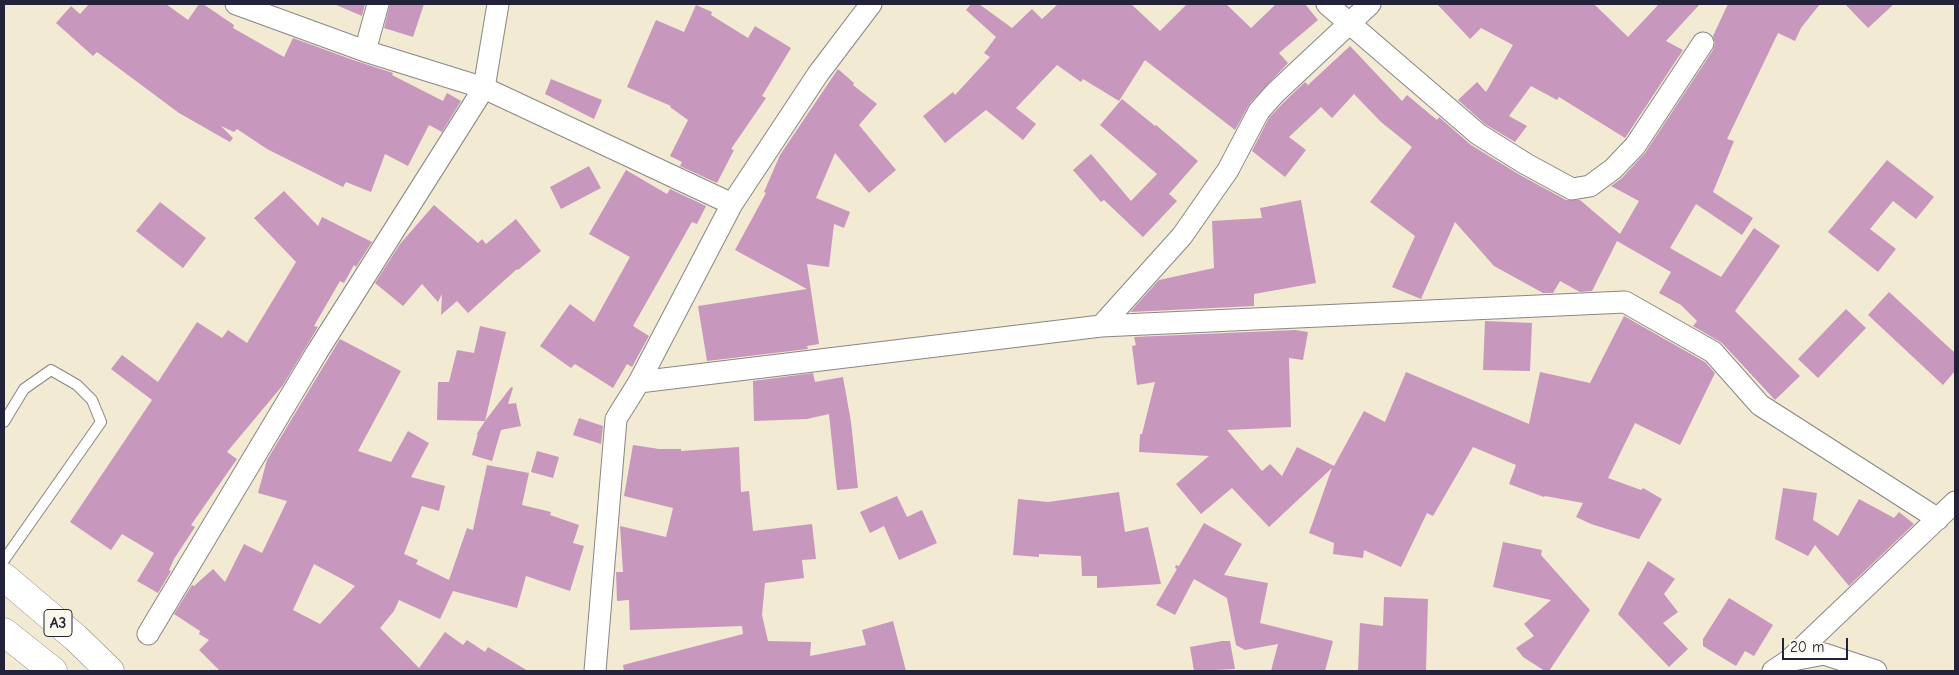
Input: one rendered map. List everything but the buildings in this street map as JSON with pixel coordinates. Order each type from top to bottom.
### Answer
[{"type":"highway","name":"A3","points":[[4,577],[76,638],[110,671]]},
{"type":"highway","name":"A3","points":[[4,632],[53,671]]},
{"type":"street","points":[[236,4],[365,51],[484,88],[732,204]]},
{"type":"street","points":[[365,51],[378,4]]},
{"type":"street","points":[[148,634],[317,352],[484,88],[498,4]]},
{"type":"street","points":[[596,671],[616,419],[639,382],[732,204],[818,74],[871,4]]},
{"type":"street","points":[[1327,4],[1349,25],[1478,134],[1526,164],[1572,189],[1590,186],[1613,169],[1634,146],[1703,43]]},
{"type":"street","points":[[1101,326],[1182,236],[1228,170],[1259,111],[1275,93],[1370,4]]},
{"type":"street","points":[[639,382],[1101,326],[1625,302],[1713,352],[1760,405],[1938,519]]},
{"type":"street","points":[[1781,666],[1955,502]]},
{"type":"street","points":[[1781,666],[1827,663],[1876,671]]},
{"type":"lane","points":[[4,422],[24,389],[51,370],[77,385],[92,400],[101,422],[4,560]]}]
